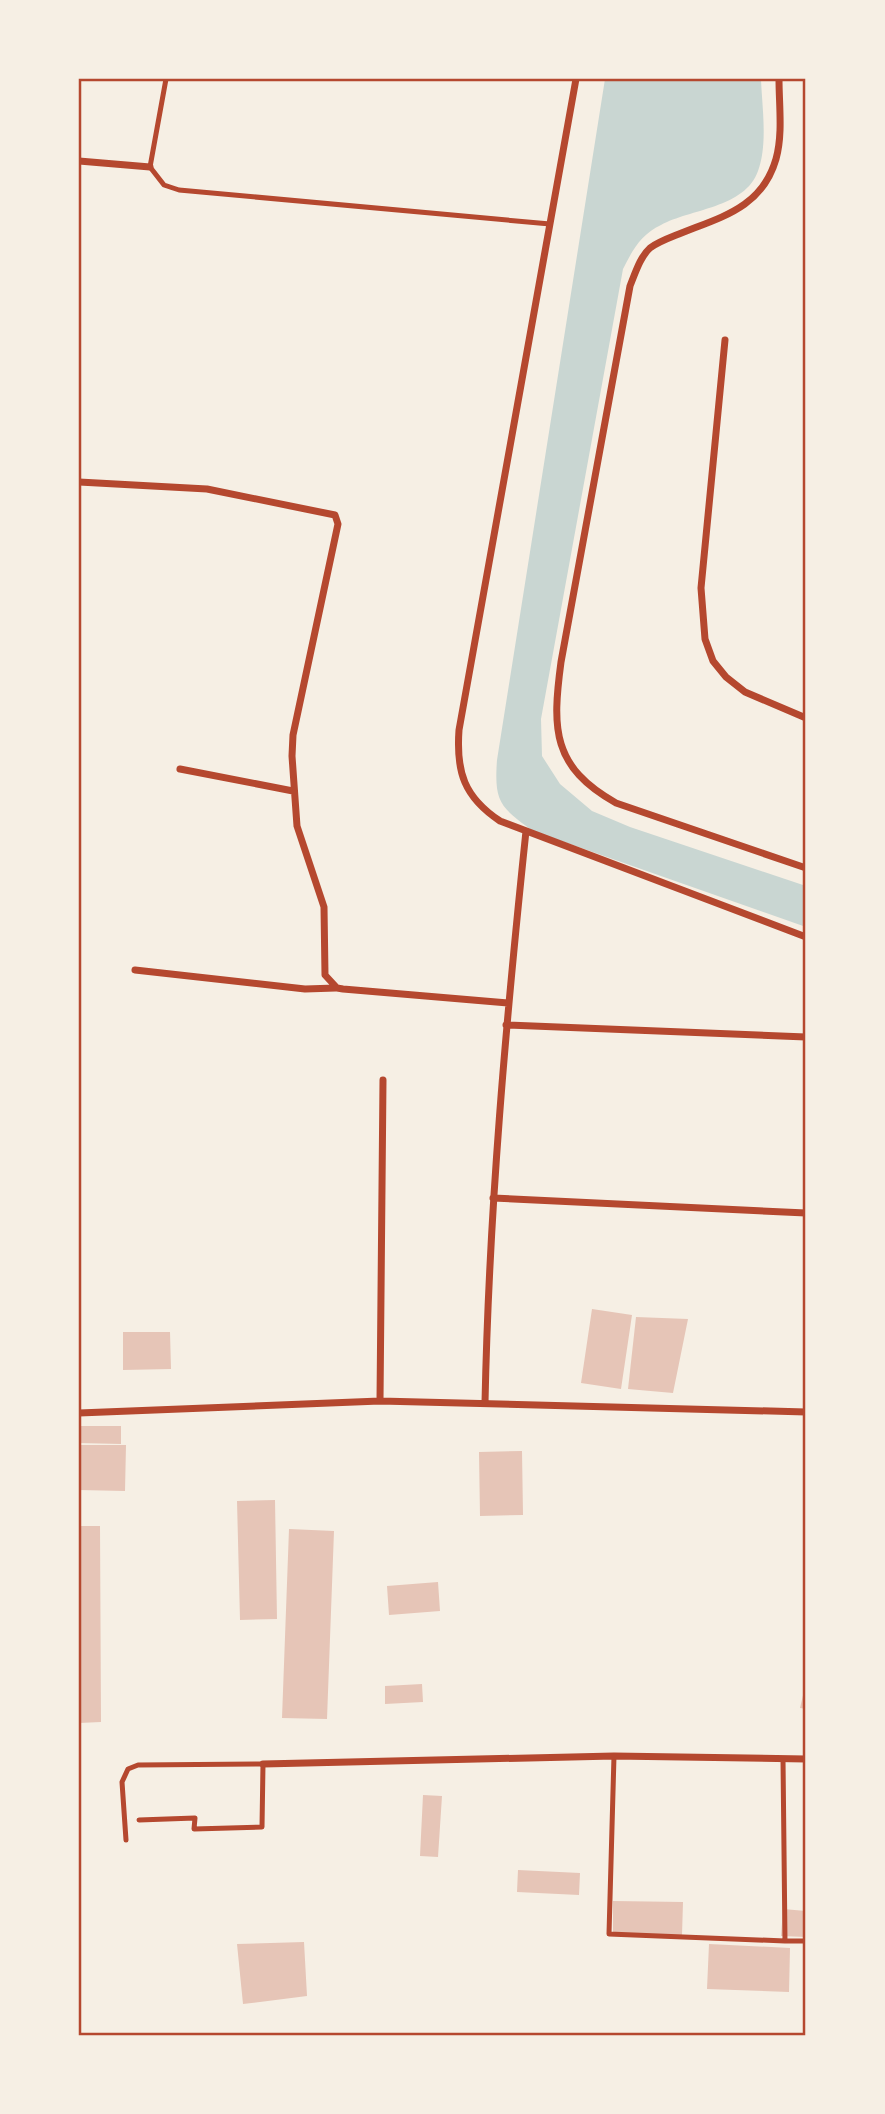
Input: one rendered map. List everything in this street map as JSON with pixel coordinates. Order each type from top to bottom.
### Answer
[{"type":"street","points":[[576,79],[459,730],[459,766],[472,797],[485,811],[500,821],[806,937]]},
{"type":"street","points":[[779,79],[779,134],[776,158],[768,181],[753,200],[732,212],[649,249],[630,286],[561,662],[556,719],[560,747],[577,774],[597,792],[616,803],[806,868]]},
{"type":"street","points":[[79,161],[150,167]]},
{"type":"street","points":[[725,340],[701,588],[705,639],[713,661],[726,677],[746,692],[806,718]]},
{"type":"street","points":[[79,482],[207,489],[335,515],[338,524],[293,735],[292,757],[297,826],[324,907],[324,970],[328,981],[337,988]]},
{"type":"street","points":[[180,769],[293,791]]},
{"type":"street","points":[[485,1403],[488,1299],[506,1024],[526,831]]},
{"type":"street","points":[[135,970],[305,989],[337,988],[508,1003]]},
{"type":"street","points":[[506,1024],[806,1037]]},
{"type":"street","points":[[380,1401],[383,1080]]},
{"type":"street","points":[[494,1198],[806,1213]]},
{"type":"street","points":[[79,1413],[380,1401],[806,1412]]},
{"type":"street","points":[[263,1764],[614,1756],[806,1759]]},
{"type":"lane","points":[[166,79],[150,167],[164,185],[179,190],[550,224]]},
{"type":"lane","points":[[614,1756],[609,1934],[806,1941]]},
{"type":"lane","points":[[783,1759],[785,1941]]},
{"type":"lane","points":[[126,1840],[122,1782],[128,1769],[138,1765],[263,1764],[262,1827],[194,1829],[195,1818],[139,1819]]},
{"type":"shaded area","points":[[605,79],[761,79],[763,149],[758,171],[741,193],[716,206],[654,229],[638,244],[623,269],[541,719],[542,756],[560,784],[592,811],[630,827],[806,886],[806,927],[533,831],[506,809],[498,795],[497,760]]},
{"type":"building","points":[[592,1309],[632,1315],[621,1389],[581,1383]]},
{"type":"building","points":[[636,1317],[688,1319],[673,1393],[628,1389]]},
{"type":"building","points":[[123,1332],[170,1332],[171,1369],[123,1370]]},
{"type":"building","points":[[79,1426],[121,1426],[121,1444],[79,1443]]},
{"type":"building","points":[[79,1445],[126,1445],[125,1491],[79,1490]]},
{"type":"building","points":[[522,1451],[523,1515],[480,1516],[479,1452]]},
{"type":"building","points":[[275,1500],[277,1619],[240,1620],[237,1501]]},
{"type":"building","points":[[79,1526],[100,1526],[101,1722],[79,1723]]},
{"type":"building","points":[[289,1529],[334,1531],[327,1719],[282,1718]]},
{"type":"building","points":[[438,1582],[440,1611],[389,1615],[387,1586]]},
{"type":"building","points":[[422,1684],[423,1702],[385,1704],[385,1686]]},
{"type":"building","points":[[806,1687],[806,1709],[800,1708]]},
{"type":"building","points":[[423,1795],[442,1796],[438,1857],[420,1856]]},
{"type":"building","points":[[518,1870],[580,1873],[579,1895],[517,1892]]},
{"type":"building","points":[[613,1901],[683,1902],[682,1935],[613,1934]]},
{"type":"building","points":[[783,1909],[806,1911],[806,1937],[781,1936]]},
{"type":"building","points":[[304,1942],[307,1996],[243,2004],[237,1944]]},
{"type":"building","points":[[709,1944],[790,1948],[789,1992],[707,1989]]}]
